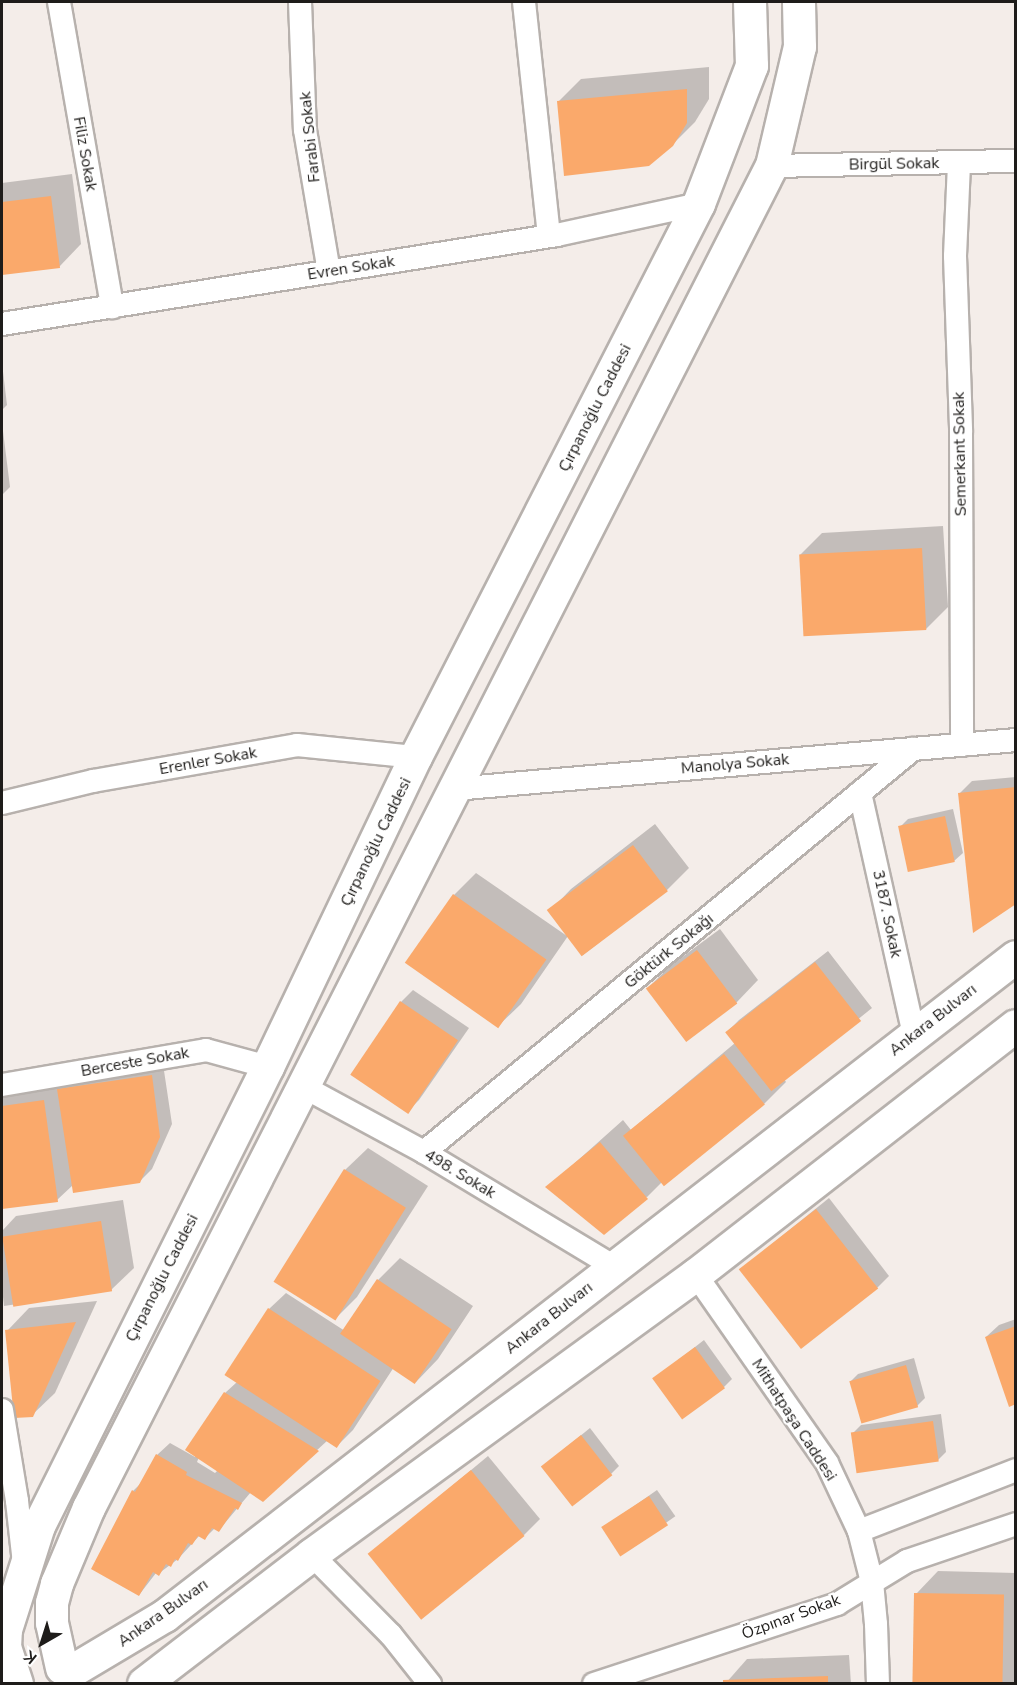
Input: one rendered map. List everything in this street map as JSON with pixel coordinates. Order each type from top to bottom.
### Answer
[{"type":"main road","name":"Çırpanoğlu Caddesi","points":[[17,1683],[5,1648],[4,1631],[39,1526],[268,1067],[416,757],[699,204],[752,66],[750,2]]},
{"type":"main road","points":[[79,1673],[52,1623],[57,1584],[121,1440],[772,166],[800,47],[799,2]]},
{"type":"main road","name":"Ankara Bulvarı","points":[[30,1683],[49,1670],[79,1673],[165,1616],[1016,957]]},
{"type":"main road","points":[[144,1683],[312,1555],[696,1275],[1016,1026]]},
{"type":"street","name":"Filiz Sokak","points":[[58,2],[112,307]]},
{"type":"street","name":"Farabi Sokak","points":[[300,2],[306,130],[329,272]]},
{"type":"street","points":[[524,2],[549,236]]},
{"type":"street","name":"Birgül Sokak","points":[[772,166],[1016,162]]},
{"type":"street","name":"Semerkant Sokak","points":[[959,164],[955,256],[961,432],[962,745]]},
{"type":"street","name":"Evren Sokak","points":[[2,324],[549,236],[699,204]]},
{"type":"street","name":"Manolya Sokak","points":[[454,789],[1016,741]]},
{"type":"street","name":"Erenler Sokak","points":[[2,803],[93,781],[297,745],[416,757]]},
{"type":"street","name":"Göktürk Sokağı","points":[[424,1152],[913,749]]},
{"type":"street","name":"3187. Sokak","points":[[860,793],[914,1035]]},
{"type":"street","name":"Berceste Sokak","points":[[2,1085],[206,1050],[268,1067]]},
{"type":"street","name":"498. Sokak","points":[[302,1086],[424,1152],[615,1267]]},
{"type":"street","name":"Mithatpaşa Caddesi","points":[[696,1275],[827,1463],[859,1531],[872,1582],[878,1683]]},
{"type":"street","points":[[2,1410],[17,1501],[24,1568]]},
{"type":"street","points":[[859,1531],[1016,1470]]},
{"type":"street","name":"Özpınar Sokak","points":[[594,1683],[837,1604],[907,1561],[1016,1524]]},
{"type":"street","points":[[312,1555],[391,1635],[430,1683]]},
{"type":"building","points":[[687,89],[687,123],[673,146],[649,166],[564,176],[557,101]]},
{"type":"building","points":[[51,196],[60,268],[2,275],[2,202]]},
{"type":"building","points":[[922,548],[926,630],[803,636],[799,554]]},
{"type":"building","points":[[1016,787],[1016,904],[973,933],[958,793]]},
{"type":"building","points":[[945,816],[955,862],[908,872],[898,826]]},
{"type":"building","points":[[633,845],[668,891],[582,956],[547,910]]},
{"type":"building","points":[[453,894],[546,959],[498,1028],[405,963]]},
{"type":"building","points":[[697,950],[737,1004],[686,1042],[646,989]]},
{"type":"building","points":[[815,962],[861,1021],[771,1091],[725,1032]]},
{"type":"building","points":[[400,1001],[458,1040],[408,1114],[350,1075]]},
{"type":"building","points":[[724,1054],[765,1105],[664,1186],[623,1136]]},
{"type":"building","points":[[152,1075],[160,1137],[140,1183],[73,1193],[57,1089]]},
{"type":"building","points":[[44,1100],[58,1202],[2,1209],[2,1106]]},
{"type":"building","points":[[600,1142],[648,1199],[604,1235],[545,1187]]},
{"type":"building","points":[[344,1169],[406,1208],[335,1320],[274,1282]]},
{"type":"building","points":[[816,1209],[878,1289],[801,1349],[739,1269]]},
{"type":"building","points":[[101,1221],[112,1291],[13,1307],[2,1237]]},
{"type":"building","points":[[377,1279],[452,1329],[415,1384],[340,1334]]},
{"type":"building","points":[[268,1308],[380,1381],[337,1448],[224,1375]]},
{"type":"building","points":[[76,1322],[33,1417],[14,1418],[5,1330]]},
{"type":"building","points":[[1016,1326],[1016,1404],[1009,1407],[985,1337]]},
{"type":"building","points":[[695,1347],[725,1388],[682,1419],[652,1378]]},
{"type":"building","points":[[906,1365],[918,1407],[861,1424],[849,1381]]},
{"type":"building","points":[[224,1392],[319,1451],[263,1502],[185,1450]]},
{"type":"building","points":[[933,1421],[939,1462],[857,1473],[851,1433]]},
{"type":"building","points":[[581,1435],[612,1475],[572,1507],[541,1466]]},
{"type":"building","points":[[156,1454],[187,1472],[186,1475],[242,1503],[238,1510],[235,1508],[219,1532],[212,1528],[205,1540],[198,1536],[192,1545],[188,1543],[178,1561],[175,1559],[171,1567],[166,1564],[159,1576],[153,1572],[139,1596],[91,1569],[132,1490],[135,1492]]},
{"type":"building","points":[[471,1470],[524,1536],[421,1620],[368,1554]]},
{"type":"building","points":[[649,1496],[668,1525],[620,1556],[601,1527]]},
{"type":"building","points":[[914,1593],[1004,1595],[1002,1684],[912,1684]]},
{"type":"building","points":[[828,1676],[828,1684],[723,1684],[723,1680]]}]
